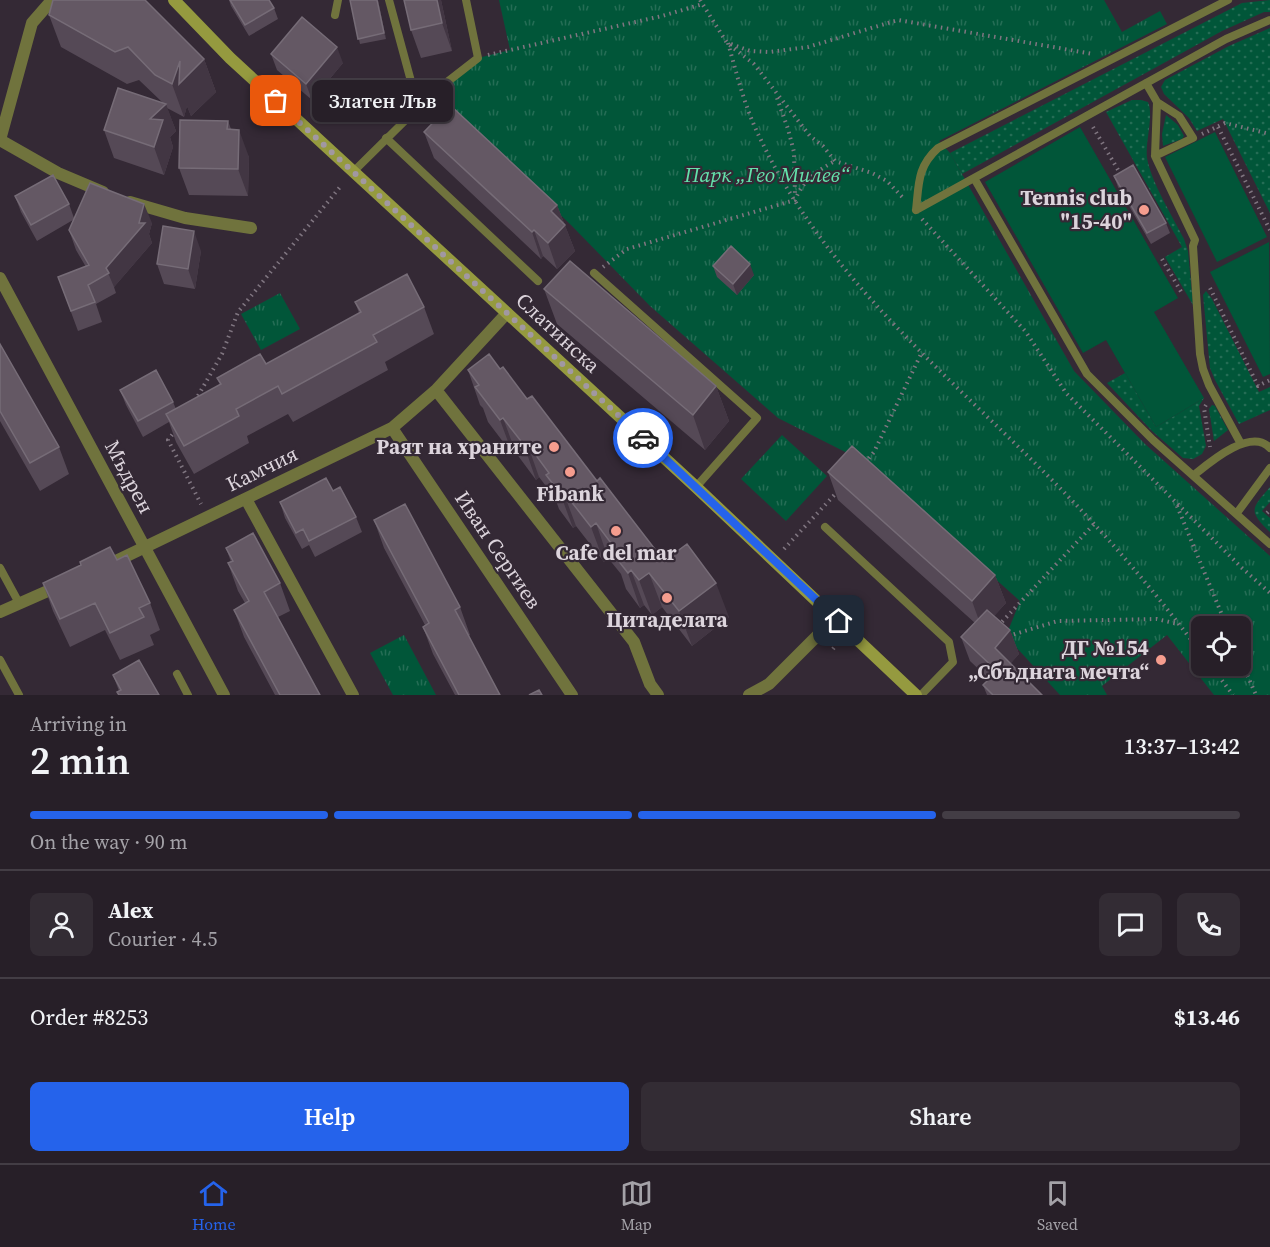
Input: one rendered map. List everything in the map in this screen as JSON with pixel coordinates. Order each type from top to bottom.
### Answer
[{"type":"street","points":[[52,0],[32,23],[0,140],[58,173],[120,200],[185,218],[251,228]]},
{"type":"street","name":"Слатинска","points":[[174,0],[230,58],[919,695]]},
{"type":"street","name":"Мъдрен","points":[[0,278],[224,695]]},
{"type":"street","name":"Камчия","points":[[103,567],[392,428],[436,390],[507,313]]},
{"type":"street","points":[[436,390],[634,642],[650,684],[658,695]]},
{"type":"street","name":"Иван Сергиев","points":[[392,428],[572,695]]},
{"type":"street","points":[[246,499],[353,695]]},
{"type":"street","points":[[0,612],[72,580]]},
{"type":"street","points":[[749,695],[769,684],[835,618]]},
{"type":"lane","points":[[335,15],[338,0]]},
{"type":"lane","points":[[388,0],[418,106]]},
{"type":"lane","points":[[353,172],[418,106],[478,58],[466,0]]},
{"type":"lane","points":[[916,210],[920,170],[927,157],[938,148],[1228,0]]},
{"type":"lane","points":[[916,210],[1226,39],[1270,20]]},
{"type":"lane","points":[[1146,82],[1157,102],[1179,116],[1193,138],[1155,156]]},
{"type":"lane","points":[[1157,102],[1155,156],[1195,240],[1193,246],[1203,369],[1241,444]]},
{"type":"lane","points":[[386,138],[538,281]]},
{"type":"lane","points":[[974,178],[1087,374],[1153,440],[1270,544]]},
{"type":"lane","points":[[594,273],[757,418],[696,487]]},
{"type":"lane","points":[[1194,475],[1213,460],[1241,444],[1253,441],[1265,443],[1270,448]]},
{"type":"lane","points":[[1237,513],[1270,468]]},
{"type":"lane","points":[[825,527],[949,642],[953,662],[919,695]]},
{"type":"lane","points":[[0,568],[19,603]]},
{"type":"lane","points":[[0,660],[19,695]]},
{"type":"lane","points":[[177,674],[188,695]]},
{"type":"path","points":[[478,58],[662,16],[701,2],[727,43],[743,95],[759,136],[776,170],[819,236],[882,313],[1094,524],[1191,640]]},
{"type":"path","points":[[727,43],[750,51],[769,52],[799,48],[898,20],[1115,58]]},
{"type":"path","points":[[727,43],[754,64],[810,136],[824,146],[835,161],[873,173],[887,181],[916,210],[933,232],[1026,332],[1066,393],[1270,593]]},
{"type":"path","points":[[774,92],[794,152],[795,200]]},
{"type":"path","points":[[1087,116],[1122,177]]},
{"type":"path","points":[[1193,138],[1225,123],[1270,134]]},
{"type":"path","points":[[1218,127],[1270,230]]},
{"type":"path","points":[[795,200],[800,187],[818,170],[835,161]]},
{"type":"path","points":[[194,403],[222,354],[238,312],[340,187]]},
{"type":"path","points":[[594,273],[627,249],[795,200]]},
{"type":"path","points":[[1195,258],[1258,386],[1270,380]]},
{"type":"path","points":[[1162,259],[1198,321]]},
{"type":"path","points":[[859,469],[874,453],[922,352]]},
{"type":"path","points":[[1213,460],[1204,408],[1216,397]]},
{"type":"path","points":[[182,422],[168,440],[208,517]]},
{"type":"path","points":[[784,549],[844,485]]},
{"type":"path","points":[[1175,502],[1222,616]]},
{"type":"path","points":[[992,632],[1094,524]]},
{"type":"path","points":[[999,634],[1006,636],[1058,621],[1157,619],[1179,624]]},
{"type":"path","points":[[1219,676],[1233,695]]},
{"type":"path","points":[[1248,676],[1256,695]]},
{"type":"green space","name":"Парк „Гео Милев“","points":[[499,0],[1104,0],[1122,32],[1160,11],[1167,24],[939,141],[950,153],[1074,371],[1145,444],[1270,556],[1270,695],[1214,695],[1199,676],[1251,676],[1251,616],[1191,616],[1191,666],[1167,635],[1102,686],[1107,695],[1060,695],[1006,636],[1020,601],[865,462],[778,418],[650,306],[571,225],[433,93],[478,58],[510,50]]},
{"type":"green space","points":[[1270,0],[1270,12],[1264,12],[1222,31],[962,174],[950,153],[1242,3]]},
{"type":"green space","points":[[1270,28],[1270,213],[1223,119],[1197,131],[1189,118],[1164,94],[1161,87],[1165,80],[1229,46]]},
{"type":"green space","points":[[1132,100],[1148,102],[1150,108],[1147,158],[1158,188],[1188,251],[1193,305],[1165,257],[1182,247],[1106,112]]},
{"type":"green space","points":[[1166,115],[1178,125],[1184,136],[1182,139],[1163,146],[1162,134]]},
{"type":"green space","points":[[1080,127],[1178,298],[1154,312],[1204,398],[1156,427],[1106,340],[1083,353],[985,182]]},
{"type":"green space","points":[[1215,132],[1267,237],[1217,262],[1165,157]]},
{"type":"green space","points":[[1269,242],[1270,374],[1263,377],[1210,272]]},
{"type":"green space","points":[[1206,291],[1259,392],[1270,387],[1270,410],[1239,424],[1210,368],[1203,295]]},
{"type":"green space","points":[[280,293],[300,329],[261,350],[241,314]]},
{"type":"green space","points":[[1125,373],[1156,427],[1204,398],[1199,406],[1206,446],[1202,454],[1193,459],[1183,458],[1152,431],[1107,383]]},
{"type":"green space","points":[[1212,405],[1215,406],[1228,430],[1214,441],[1209,409]]},
{"type":"green space","points":[[782,435],[827,476],[786,521],[741,479]]},
{"type":"green space","points":[[1270,487],[1270,502],[1262,511],[1270,518],[1270,532],[1258,519],[1255,510],[1259,500]]},
{"type":"green space","points":[[404,635],[436,695],[393,695],[370,653]]},
{"type":"building","points":[[53,0],[145,0],[204,59],[179,84],[180,61],[172,84],[155,75],[128,47],[115,52],[49,15]]},
{"type":"building","points":[[230,0],[269,0],[274,8],[245,25]]},
{"type":"building","points":[[350,0],[377,0],[384,33],[358,39]]},
{"type":"building","points":[[404,0],[437,0],[442,23],[411,30]]},
{"type":"building","points":[[302,17],[337,47],[306,84],[271,54]]},
{"type":"building","points":[[118,88],[166,104],[150,119],[163,120],[154,147],[104,130]]},
{"type":"building","points":[[450,105],[557,205],[551,211],[565,225],[548,243],[534,230],[532,232],[424,132]]},
{"type":"building","points":[[180,120],[228,121],[227,129],[239,130],[238,169],[179,168]]},
{"type":"building","name":"Tennis club \"15-40\"","points":[[1133,165],[1166,223],[1147,233],[1114,176]]},
{"type":"building","points":[[53,175],[69,204],[31,225],[15,196]]},
{"type":"building","points":[[90,183],[144,204],[139,223],[145,223],[106,268],[109,273],[88,285],[95,302],[71,311],[58,277],[89,265],[69,230]]},
{"type":"building","points":[[163,226],[194,231],[188,269],[157,264]]},
{"type":"building","points":[[731,246],[750,264],[733,284],[713,266]]},
{"type":"building","points":[[570,261],[716,386],[693,415],[544,289]]},
{"type":"building","points":[[407,274],[424,307],[373,335],[377,342],[282,394],[278,386],[236,409],[239,416],[184,446],[166,414],[221,384],[217,378],[260,354],[266,364],[361,312],[355,302]]},
{"type":"building","points":[[0,344],[59,447],[30,463],[0,411]]},
{"type":"building","points":[[489,354],[500,369],[503,367],[527,399],[532,396],[597,481],[600,478],[664,561],[687,544],[716,583],[679,611],[649,573],[639,580],[631,570],[628,573],[613,554],[617,551],[596,523],[591,527],[563,491],[560,493],[546,475],[549,473],[527,443],[524,445],[503,418],[500,420],[475,387],[479,385],[468,370]]},
{"type":"building","points":[[156,370],[173,402],[138,421],[120,390]]},
{"type":"building","points":[[852,446],[995,575],[972,601],[828,472]]},
{"type":"building","points":[[326,478],[333,491],[340,487],[356,517],[309,541],[303,529],[296,533],[280,502]]},
{"type":"building","points":[[405,504],[460,607],[455,610],[500,695],[459,695],[423,627],[429,623],[374,520]]},
{"type":"building","points":[[253,533],[280,583],[264,592],[320,695],[280,695],[234,610],[249,601],[228,563],[233,561],[226,548]]},
{"type":"building","points":[[110,547],[117,560],[127,555],[150,603],[139,608],[144,617],[110,633],[95,603],[60,619],[43,583],[81,565],[80,562]]},
{"type":"building","points":[[987,610],[1010,630],[995,648],[1042,695],[993,695],[983,685],[997,671],[961,637]]},
{"type":"building","points":[[139,660],[159,695],[119,695],[117,692],[121,690],[113,675]]},
{"type":"building","points":[[539,690],[542,695],[529,695]]},
{"type":"way so far","points":[[276,101],[643,438]]},
{"type":"place","name":"Златен Лъв","points":[[276,101]]},
{"type":"place","name":"Tennis club \"15-40\"","points":[[1144,210]]},
{"type":"place","name":"Раят на храните","points":[[554,447]]},
{"type":"place","name":"Fibank","points":[[570,472]]},
{"type":"place","name":"Cafe del mar","points":[[616,531]]},
{"type":"place","name":"Цитаделата","points":[[667,598]]},
{"type":"place","name":"ДГ №154 „Сбъдната мечта“","points":[[1161,660]]},
{"type":"route","points":[[643,438],[839,621]]}]
